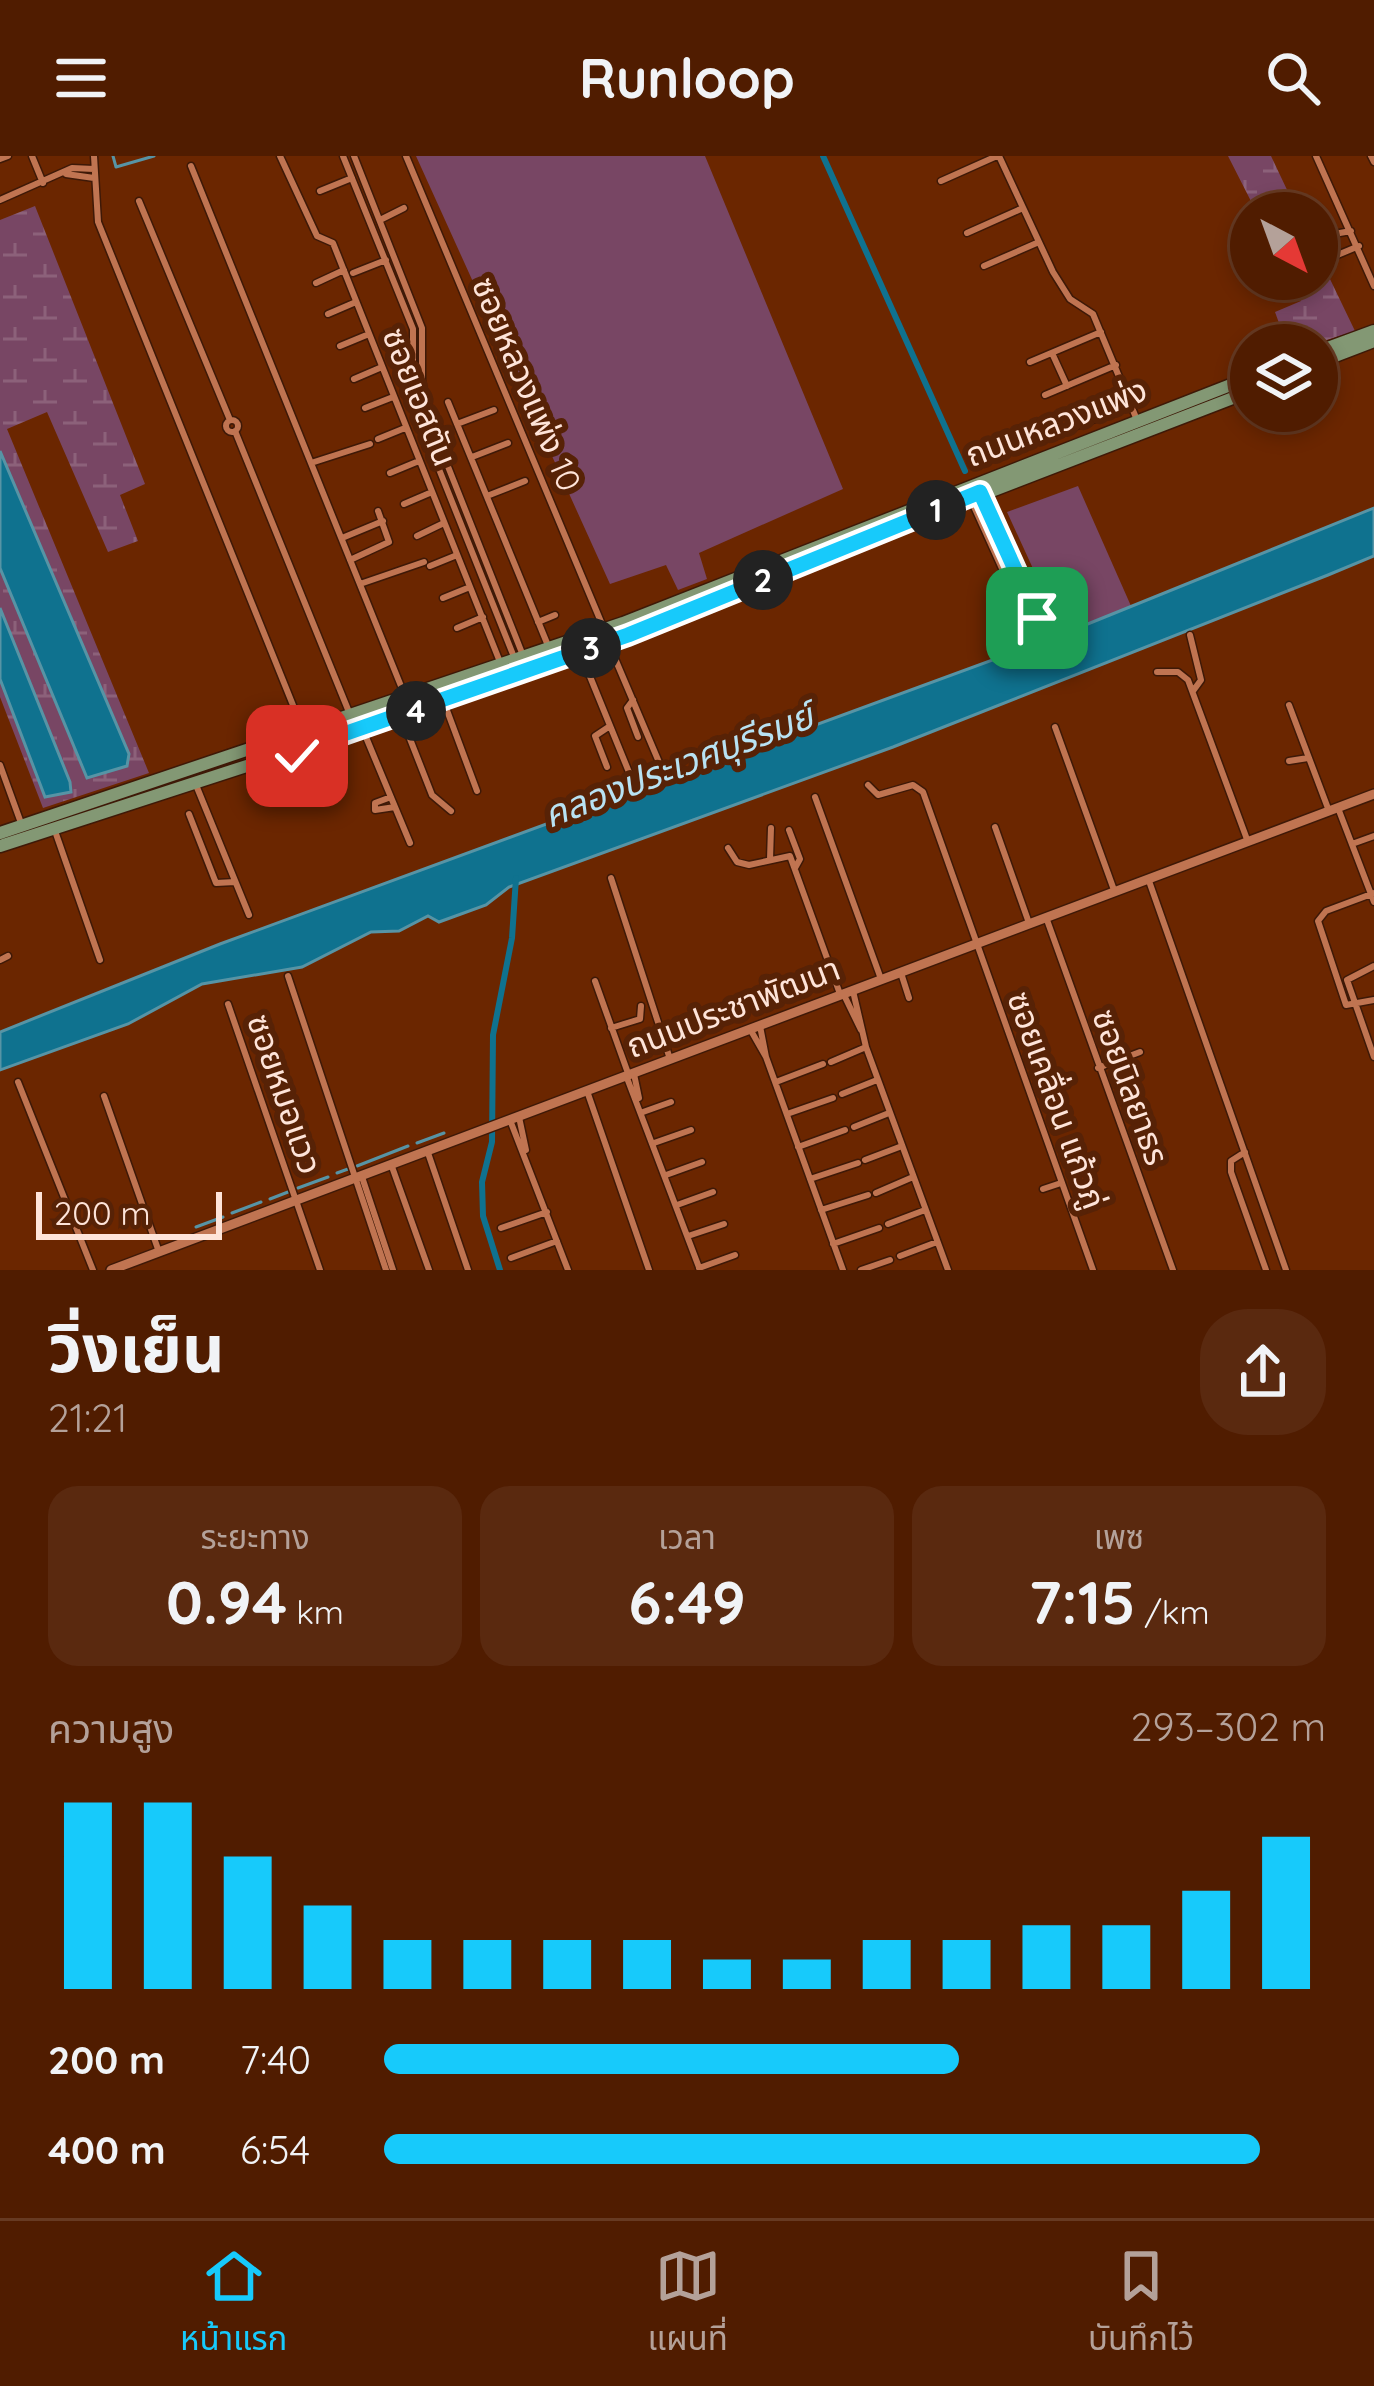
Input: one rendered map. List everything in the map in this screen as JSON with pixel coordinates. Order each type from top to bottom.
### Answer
[{"type":"main road","points":[[1338,344],[1374,331]]},
{"type":"main road","points":[[1338,358],[1374,345]]},
{"type":"main road","name":"ถนนหลวงแพ่ง","points":[[626,629],[1230,384]]},
{"type":"main road","name":"ถนนหลวงแพ่ง","points":[[0,846],[401,716],[514,661],[626,629],[1230,399]]},
{"type":"main road","name":"ถนนหลวงแพ่ง","points":[[0,833],[406,700],[441,695],[580,652],[606,636]]},
{"type":"street","points":[[32,156],[43,183]]},
{"type":"street","points":[[94,156],[98,222],[304,733]]},
{"type":"street","name":"ซอยเอสตัน","points":[[280,156],[317,236],[333,243],[483,617],[514,661]]},
{"type":"street","points":[[343,156],[413,329],[409,378],[413,404],[502,616]]},
{"type":"street","points":[[354,156],[422,328],[422,401],[502,616],[514,661]]},
{"type":"street","name":"ซอยหลวงแพ่ง 10","points":[[406,156],[633,700]]},
{"type":"street","points":[[941,181],[998,156],[1067,296],[1093,314],[1137,420]]},
{"type":"street","points":[[1316,156],[1374,286]]},
{"type":"street","points":[[191,166],[406,700]]},
{"type":"street","points":[[0,200],[66,174],[94,173]]},
{"type":"street","points":[[320,191],[352,178]]},
{"type":"street","points":[[140,201],[230,420],[238,423],[235,431],[351,718]]},
{"type":"street","points":[[380,220],[404,208]]},
{"type":"street","points":[[967,233],[1023,208]]},
{"type":"street","points":[[1338,233],[1352,231]]},
{"type":"street","points":[[984,266],[1039,242]]},
{"type":"street","points":[[1338,255],[1359,246]]},
{"type":"street","points":[[353,273],[386,260]]},
{"type":"street","points":[[316,283],[344,270]]},
{"type":"street","points":[[328,314],[356,302]]},
{"type":"street","points":[[1030,362],[1101,332]]},
{"type":"street","points":[[340,346],[369,334]]},
{"type":"street","points":[[1052,353],[1067,386]]},
{"type":"street","points":[[1045,395],[1116,364]]},
{"type":"street","points":[[355,379],[382,367]]},
{"type":"street","points":[[365,408],[393,397]]},
{"type":"street","points":[[448,402],[550,649]]},
{"type":"street","points":[[1063,430],[1132,405]]},
{"type":"street","points":[[457,424],[494,410]]},
{"type":"street","points":[[311,463],[406,428]]},
{"type":"street","points":[[472,458],[508,443]]},
{"type":"street","points":[[390,472],[419,461]]},
{"type":"street","points":[[487,496],[525,482]]},
{"type":"street","points":[[404,503],[432,492]]},
{"type":"street","points":[[975,495],[1037,618]]},
{"type":"street","points":[[975,495],[1028,626]]},
{"type":"street","points":[[350,560],[389,542],[379,511]]},
{"type":"street","points":[[341,538],[383,521]]},
{"type":"street","points":[[416,536],[444,523]]},
{"type":"street","points":[[360,584],[457,554]]},
{"type":"street","points":[[443,598],[470,586]]},
{"type":"street","points":[[538,622],[554,615]]},
{"type":"street","points":[[457,628],[483,617]]},
{"type":"street","points":[[1190,635],[1202,680],[1193,691]]},
{"type":"street","points":[[580,652],[634,782]]},
{"type":"street","points":[[1157,672],[1183,675],[1193,691],[1248,842]]},
{"type":"street","points":[[441,695],[477,791]]},
{"type":"street","points":[[633,700],[627,708],[638,736]]},
{"type":"street","points":[[633,700],[667,781]]},
{"type":"street","points":[[1289,705],[1373,896],[1326,911],[1318,921],[1346,1005],[1374,1000]]},
{"type":"street","points":[[401,716],[432,795],[451,811]]},
{"type":"street","points":[[607,767],[595,736],[610,726]]},
{"type":"street","points":[[1054,727],[1115,893]]},
{"type":"street","points":[[363,729],[410,843]]},
{"type":"street","points":[[295,751],[304,776]]},
{"type":"street","points":[[1289,760],[1309,758]]},
{"type":"street","points":[[0,766],[22,826]]},
{"type":"street","points":[[196,784],[249,915]]},
{"type":"street","name":"ซอยเคลื่อน แก้วภู่","points":[[868,785],[878,795],[914,785],[922,792],[1093,1270]]},
{"type":"street","name":"ถนนประชาพัฒนา","points":[[111,1270],[1374,794]]},
{"type":"street","points":[[391,797],[375,803],[375,811],[395,807]]},
{"type":"street","points":[[815,797],[880,979]]},
{"type":"street","points":[[189,814],[216,883],[236,882]]},
{"type":"street","points":[[995,827],[1030,926]]},
{"type":"street","points":[[770,860],[771,828]]},
{"type":"street","points":[[789,830],[800,859],[795,868]]},
{"type":"street","points":[[55,831],[100,960]]},
{"type":"street","points":[[1352,844],[1374,836]]},
{"type":"street","points":[[728,848],[742,864],[787,854],[795,868],[861,1030],[948,1270]]},
{"type":"street","points":[[611,878],[670,1059]]},
{"type":"street","points":[[1149,881],[1286,1270]]},
{"type":"street","name":"ซอยนิลยาธร","points":[[1047,920],[1173,1270]]},
{"type":"street","points":[[1374,966],[1348,977],[1374,1057]]},
{"type":"street","points":[[901,974],[909,998]]},
{"type":"street","points":[[288,976],[390,1270]]},
{"type":"street","points":[[595,981],[699,1269],[735,1256]]},
{"type":"street","name":"ซอยหมอแวว","points":[[228,1004],[320,1270]]},
{"type":"street","points":[[611,1028],[640,1019],[641,1006]]},
{"type":"street","points":[[755,1027],[843,1270]]},
{"type":"street","points":[[776,1082],[866,1048]]},
{"type":"street","points":[[1098,1068],[1140,1052]]},
{"type":"street","points":[[787,1114],[878,1080]]},
{"type":"street","points":[[18,1082],[93,1270]]},
{"type":"street","points":[[587,1091],[649,1270]]},
{"type":"street","points":[[104,1096],[159,1252]]},
{"type":"street","points":[[644,1112],[670,1102]]},
{"type":"street","points":[[798,1147],[889,1113]]},
{"type":"street","points":[[510,1120],[526,1150],[568,1270]]},
{"type":"street","points":[[654,1143],[691,1130]]},
{"type":"street","points":[[810,1179],[902,1146]]},
{"type":"street","points":[[427,1150],[468,1270]]},
{"type":"street","points":[[1244,1152],[1231,1161],[1231,1172],[1266,1270]]},
{"type":"street","points":[[666,1174],[702,1162]]},
{"type":"street","points":[[391,1163],[429,1270]]},
{"type":"street","points":[[821,1210],[913,1177]]},
{"type":"street","points":[[1043,1189],[1060,1183]]},
{"type":"street","points":[[677,1205],[712,1192]]},
{"type":"street","points":[[833,1244],[925,1210]]},
{"type":"street","points":[[501,1228],[548,1212]]},
{"type":"street","points":[[688,1236],[724,1224]]},
{"type":"street","points":[[511,1258],[557,1241]]},
{"type":"street","points":[[861,1270],[937,1242]]},
{"type":"green space","points":[[416,156],[705,156],[843,489],[699,553],[707,579],[678,590],[666,565],[610,584]]},
{"type":"green space","points":[[1228,156],[1271,156],[1288,192],[1246,192]]},
{"type":"green space","points":[[35,206],[145,484],[120,495],[138,541],[108,552],[47,412],[7,429],[149,773],[43,808],[0,697],[0,220]]},
{"type":"green space","points":[[1338,296],[1355,331],[1338,336],[1338,324],[1279,324],[1275,312],[1301,301],[1338,300]]},
{"type":"green space","points":[[1078,486],[1131,606],[1063,634],[1007,512]]},
{"type":"water","points":[[0,451],[129,754],[127,766],[87,778],[0,568]]},
{"type":"water","points":[[1374,508],[1374,556],[1328,575],[893,747],[509,887],[486,905],[439,922],[428,916],[399,931],[371,932],[302,967],[202,984],[128,1024],[0,1070],[0,1032],[220,944],[1063,634]]},
{"type":"water","points":[[0,608],[71,792],[45,797],[0,679]]},
{"type":"waterway","points":[[113,156],[116,167],[154,156]]},
{"type":"waterway","points":[[823,156],[965,471]]},
{"type":"waterway","points":[[979,503],[1046,647]]},
{"type":"waterway","points":[[500,1270],[483,1216],[482,1182],[492,1142],[493,1035],[512,938],[516,878]]},
{"type":"waterway","points":[[417,1143],[444,1133]]},
{"type":"waterway","points":[[357,1166],[408,1146]]},
{"type":"waterway","points":[[337,1173],[348,1169]]},
{"type":"waterway","points":[[298,1188],[328,1177]]},
{"type":"waterway","points":[[270,1199],[288,1192]]},
{"type":"waterway","points":[[232,1213],[261,1202]]},
{"type":"waterway","points":[[196,1227],[223,1217]]},
{"type":"route","points":[[297,756],[295,751],[628,635],[980,492],[1037,618]]},
{"type":"water label","name":"คลองประเวศบุรีรมย์","points":[[678,765]]}]
